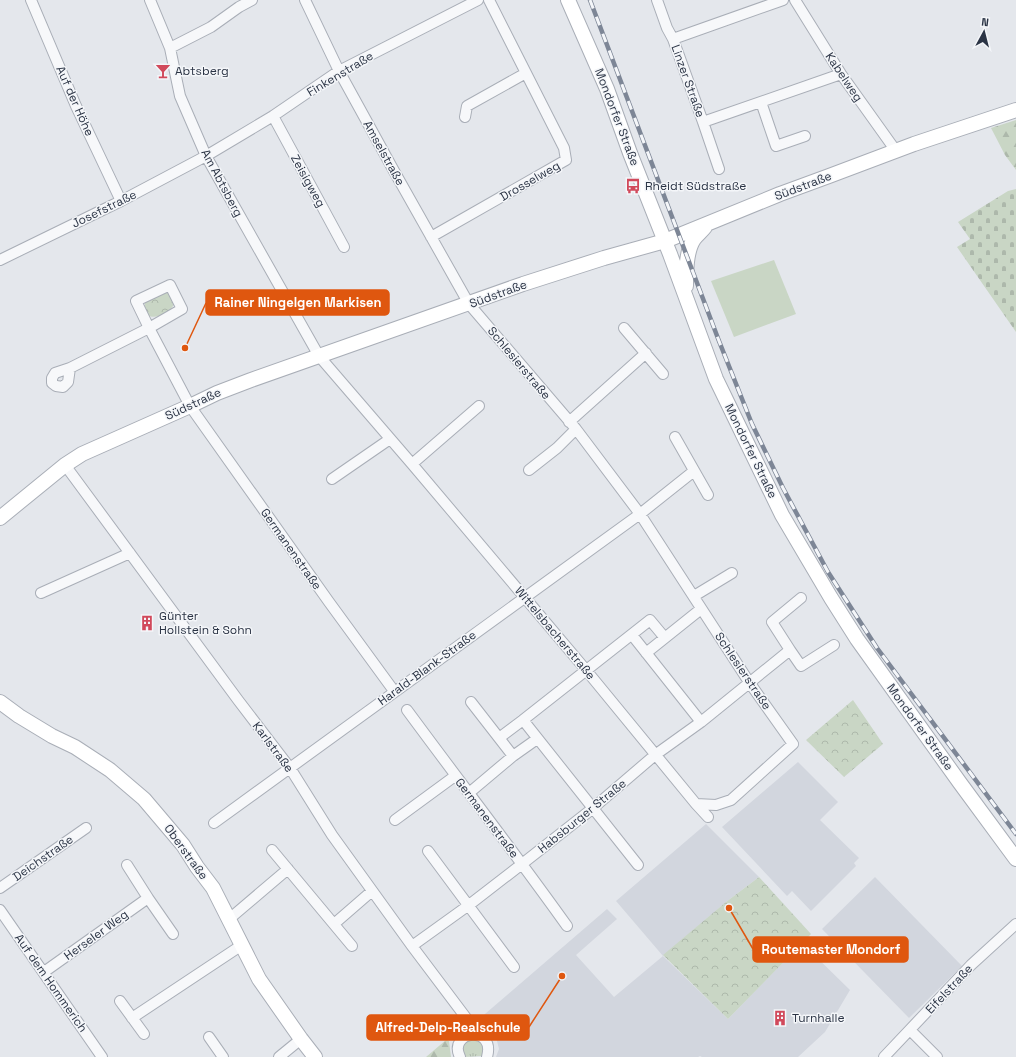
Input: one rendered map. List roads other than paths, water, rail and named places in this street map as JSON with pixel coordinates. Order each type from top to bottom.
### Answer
[{"type":"street","name":"Auf der Höhe","points":[[31,0],[76,106],[120,201]]},
{"type":"street","name":"Am Abtsberg","points":[[150,0],[170,48],[180,96],[206,156],[319,356]]},
{"type":"street","points":[[170,48],[211,27],[239,7],[252,0]]},
{"type":"street","name":"Amselstraße","points":[[305,0],[339,71],[469,304]]},
{"type":"street","name":"Finkenstraße","points":[[206,156],[273,116],[339,71],[478,0]]},
{"type":"street","name":"Drosselweg","points":[[431,237],[566,160],[564,148],[489,0]]},
{"type":"street","name":"Mondorfer Straße","points":[[568,0],[607,89],[716,378],[779,508],[834,604],[881,672],[1016,859]]},
{"type":"street","name":"Linzer Straße","points":[[658,0],[719,169]]},
{"type":"street","name":"Linzer Straße","points":[[673,39],[783,0]]},
{"type":"street","name":"Kabelweg","points":[[795,0],[841,74],[896,151]]},
{"type":"street","points":[[465,117],[467,106],[526,73]]},
{"type":"street","name":"Linzer Straße","points":[[703,122],[841,74]]},
{"type":"street","points":[[761,102],[776,146],[805,136]]},
{"type":"street","name":"Südstraße","points":[[0,518],[65,464],[82,454],[217,393],[319,356],[604,258],[665,241],[780,194],[896,151],[1016,110]]},
{"type":"street","name":"Zeisigweg","points":[[273,116],[344,247]]},
{"type":"street","name":"Josefstraße","points":[[0,260],[120,201],[206,156]]},
{"type":"street","points":[[686,297],[686,269],[689,253],[694,239],[709,224]]},
{"type":"street","points":[[70,368],[149,328],[182,309],[170,285],[136,301],[149,328]]},
{"type":"street","name":"Schlesierstraße","points":[[469,304],[572,426],[640,514],[749,682],[793,744],[731,800],[716,805],[696,804]]},
{"type":"street","name":"Germanenstraße","points":[[149,328],[190,406],[394,691]]},
{"type":"street","points":[[624,328],[663,374]]},
{"type":"street","points":[[529,470],[552,452],[572,426],[646,353]]},
{"type":"street","name":"Wittelsbacherstraße","points":[[319,356],[525,597],[708,817]]},
{"type":"street","points":[[412,464],[479,406]]},
{"type":"street","points":[[675,437],[708,495]]},
{"type":"street","points":[[332,479],[390,439]]},
{"type":"street","name":"Karlstraße","points":[[65,464],[290,768],[332,835],[467,1020],[472,1028],[472,1034]]},
{"type":"street","points":[[640,514],[694,471]]},
{"type":"street","name":"Harald-Blank-Straße","points":[[214,823],[640,514]]},
{"type":"street","points":[[42,593],[130,553]]},
{"type":"street","points":[[694,596],[732,573]]},
{"type":"street","points":[[801,598],[772,622],[790,650],[801,666],[834,646]]},
{"type":"street","points":[[646,653],[702,609]]},
{"type":"street","points":[[499,738],[650,620],[664,638]]},
{"type":"street","points":[[632,635],[700,722]]},
{"type":"street","name":"Habsburger Straße","points":[[412,946],[522,864],[592,809],[655,755],[700,722],[790,650]]},
{"type":"street","name":"Oberstraße","points":[[0,702],[19,716],[52,736],[75,747],[110,770],[144,799],[183,845],[213,888],[228,920],[260,979],[315,1057]]},
{"type":"street","points":[[471,702],[513,756]]},
{"type":"street","name":"Germanenstraße","points":[[407,710],[567,926]]},
{"type":"street","points":[[522,720],[638,865]]},
{"type":"street","points":[[469,793],[537,738]]},
{"type":"street","points":[[395,820],[455,776]]},
{"type":"street","name":"Deichstraße","points":[[0,888],[86,828]]},
{"type":"street","points":[[272,850],[352,946]]},
{"type":"street","points":[[428,851],[514,967]]},
{"type":"street","points":[[127,865],[173,934]]},
{"type":"street","points":[[228,920],[288,868]]},
{"type":"street","points":[[334,924],[372,891]]},
{"type":"street","name":"Herseler Weg","points":[[44,972],[148,898]]},
{"type":"street","name":"Auf dem Hommerich","points":[[0,910],[102,1057]]},
{"type":"street","name":"Eifelstraße","points":[[884,1057],[971,965],[1016,924]]},
{"type":"street","points":[[132,1018],[242,945]]},
{"type":"street","points":[[120,1002],[144,1034]]},
{"type":"street","points":[[910,1030],[937,1057]]},
{"type":"street","points":[[460,1057],[457,1049],[459,1044],[467,1035],[472,1034],[479,1035],[488,1044],[489,1051],[487,1057]]},
{"type":"street","points":[[209,1037],[223,1057]]},
{"type":"street","points":[[279,1057],[301,1039]]},
{"type":"railway","points":[[590,0],[719,341],[752,424],[783,488],[828,572],[877,648],[1016,834]]},
{"type":"place","name":"Abtsberg","points":[[163,71]]},
{"type":"place","name":"Rheidt Südstraße","points":[[633,186]]},
{"type":"place","name":"Rainer Ningelgen Markisen","points":[[185,348]]},
{"type":"place","name":"Günter Hollstein & Sohn","points":[[147,623]]},
{"type":"place","name":"Routemaster Mondorf","points":[[729,908]]},
{"type":"place","name":"Alfred-Delp-Realschule","points":[[562,976]]},
{"type":"place","name":"Turnhalle","points":[[780,1018]]}]
